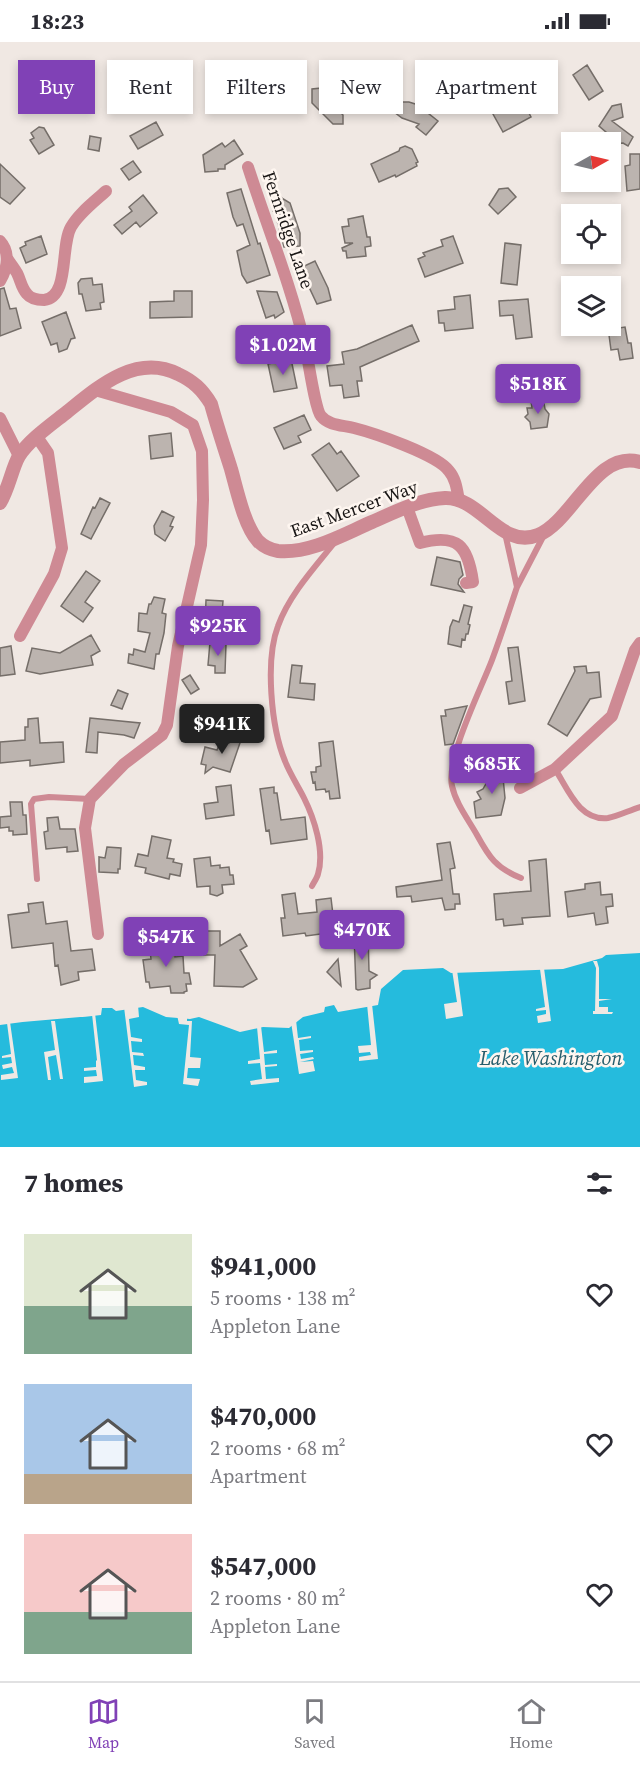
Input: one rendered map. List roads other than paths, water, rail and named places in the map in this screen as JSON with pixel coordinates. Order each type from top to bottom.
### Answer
[{"type":"street","name":"Fernridge Lane","points":[[248,167],[294,304],[311,370],[317,409],[321,416],[338,426],[354,428],[413,449],[442,464],[454,478],[459,501]]},
{"type":"street","points":[[7,258],[29,297],[39,300],[49,299],[57,293],[61,284],[64,244],[70,228],[106,191]]},
{"type":"street","points":[[0,241],[6,247],[7,258],[5,272],[0,281]]},
{"type":"street","name":"East Mercer Way","points":[[0,503],[11,481],[19,456],[37,437],[109,380],[137,368],[154,367],[191,380],[204,391],[211,404],[241,504],[258,541],[266,547],[275,551],[302,550],[407,507],[425,501],[447,498],[472,506],[505,533]]},
{"type":"street","points":[[95,390],[171,412],[193,425],[202,451],[203,500],[201,545],[178,646],[167,725],[162,735],[124,764],[90,799],[85,828],[98,934]]},
{"type":"street","points":[[0,418],[19,456]]},
{"type":"street","points":[[20,636],[54,574],[62,548],[48,453],[37,437]]},
{"type":"street","points":[[505,533],[523,538],[538,535],[558,520],[603,471],[622,462],[633,460],[640,462]]},
{"type":"street","points":[[407,507],[420,543],[447,540],[458,543],[464,550],[471,567],[473,582],[466,583]]},
{"type":"street","points":[[520,788],[555,769],[612,716],[635,650],[640,644]]},
{"type":"lane","points":[[521,878],[511,874],[490,858],[461,808],[452,785],[452,776],[457,748],[493,659],[517,587],[549,528]]},
{"type":"lane","points":[[505,533],[517,587]]},
{"type":"lane","points":[[312,886],[318,874],[319,864],[316,830],[305,800],[285,762],[274,728],[271,692],[273,656],[278,626],[292,600],[310,573],[341,535]]},
{"type":"lane","points":[[555,769],[580,808],[594,817],[609,818],[640,807]]},
{"type":"lane","points":[[37,879],[31,804],[34,799],[49,796],[90,799]]},
{"type":"water","name":"Lake Washington","points":[[640,953],[640,1147],[0,1147],[0,1025],[101,1015],[102,1008],[112,1008],[116,1011],[143,1007],[166,1017],[190,1019],[199,1017],[240,1032],[263,1027],[289,1028],[303,1017],[324,1012],[325,1007],[334,1005],[338,1012],[378,1005],[381,989],[403,970],[443,968],[451,973],[563,969],[606,955]]}]
